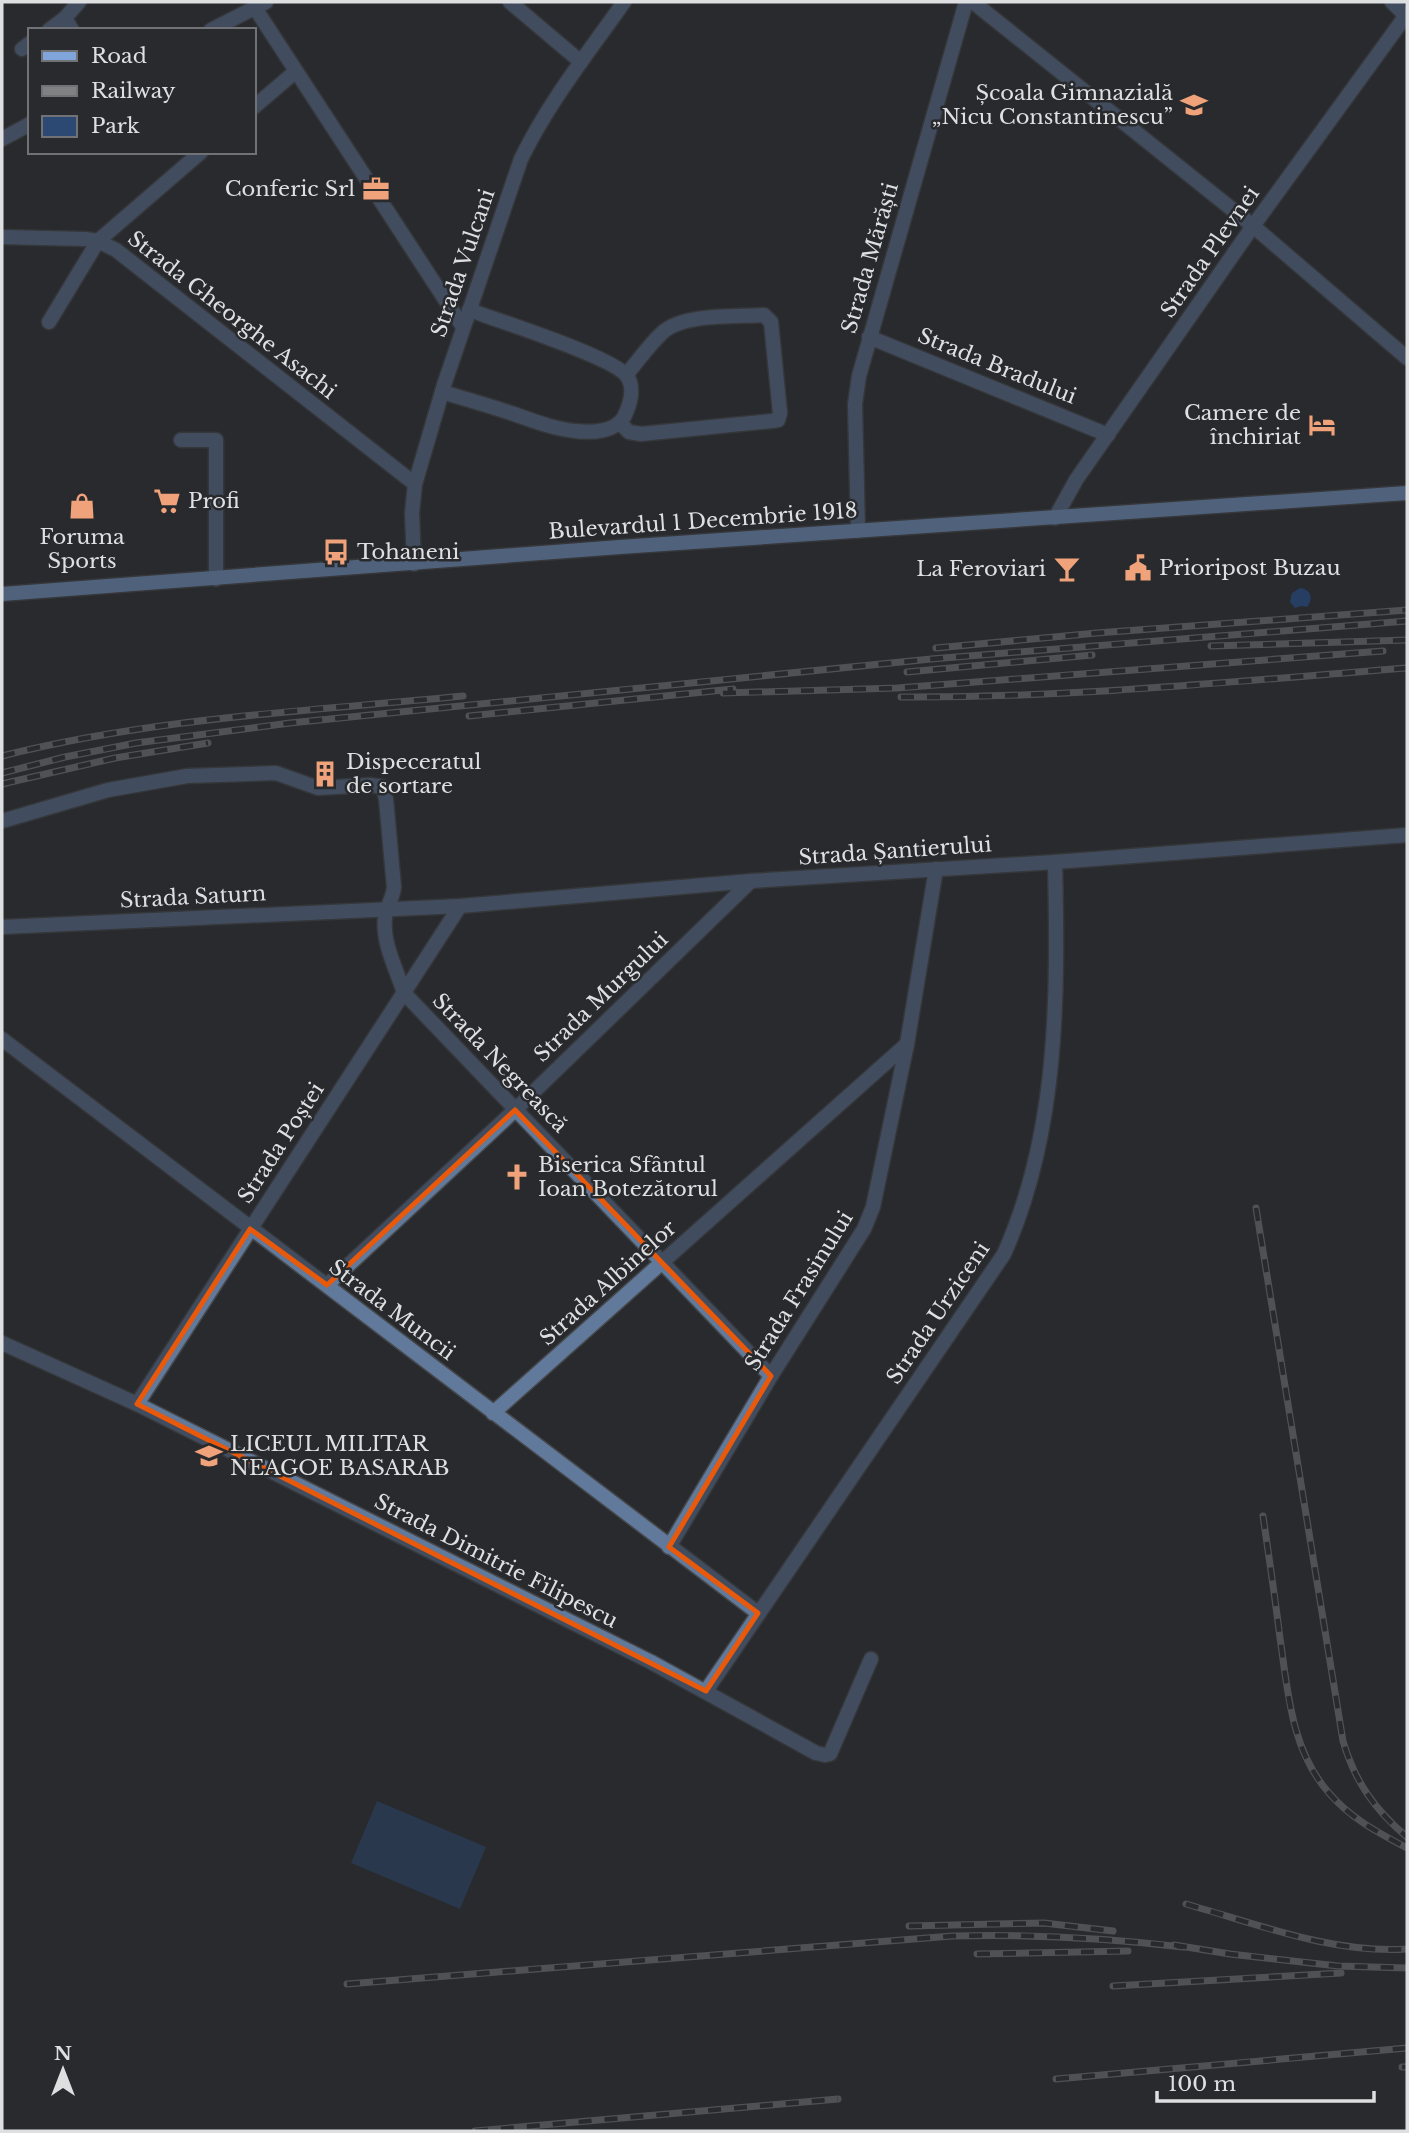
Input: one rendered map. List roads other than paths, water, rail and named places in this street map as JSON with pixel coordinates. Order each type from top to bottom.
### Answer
[{"type":"main road","name":"Bulevardul 1 Decembrie 1918","points":[[2,593],[1407,493]]},
{"type":"street","points":[[69,24],[79,2]]},
{"type":"street","points":[[510,2],[582,62]]},
{"type":"street","name":"Strada Vulcani","points":[[414,565],[412,513],[415,484],[463,327],[522,159],[534,132],[624,2]]},
{"type":"street","name":"Strada Mărăști","points":[[858,531],[855,404],[859,376],[966,2]]},
{"type":"street","points":[[973,2],[1253,226],[1407,358]]},
{"type":"street","points":[[1392,2],[1407,15]]},
{"type":"street","points":[[215,28],[260,5],[295,72],[463,327]]},
{"type":"street","name":"Strada Plevnei","points":[[1055,519],[1076,480],[1253,226],[1407,15]]},
{"type":"street","points":[[256,105],[295,72]]},
{"type":"street","points":[[2,139],[28,125]]},
{"type":"street","points":[[49,322],[98,241],[199,154]]},
{"type":"street","name":"Strada Gheorghe Asachi","points":[[2,237],[98,241],[116,250],[415,484]]},
{"type":"street","points":[[442,392],[553,427],[576,431],[610,429],[620,423],[627,410],[631,397],[630,384],[626,374],[614,366],[581,351],[469,310]]},
{"type":"street","points":[[620,423],[629,432],[641,433],[772,421],[778,419],[780,413],[771,322],[764,315],[675,324],[663,331],[626,374]]},
{"type":"street","name":"Strada Bradului","points":[[869,337],[1108,435]]},
{"type":"street","points":[[181,440],[216,440],[216,579]]},
{"type":"street","name":"Strada Negrească","points":[[2,821],[108,790],[187,776],[276,774],[318,788],[378,785],[385,792],[394,887],[393,896],[386,909],[386,939],[404,993],[771,1376]]},
{"type":"street","name":"Strada Șantierului","points":[[386,909],[460,906],[751,881],[1055,862],[1407,835]]},
{"type":"street","name":"Strada Urziceni","points":[[706,1691],[1004,1254],[1013,1235],[1033,1173],[1052,1057],[1056,993],[1055,862]]},
{"type":"street","name":"Strada Frasinului","points":[[669,1547],[771,1376],[864,1229],[873,1207],[907,1044],[936,869]]},
{"type":"street","name":"Strada Murgului","points":[[327,1285],[515,1110],[751,881]]},
{"type":"street","name":"Strada Poștei","points":[[137,1404],[460,906]]},
{"type":"street","name":"Strada Saturn","points":[[2,927],[386,909]]},
{"type":"street","name":"Strada Muncii","points":[[2,1039],[758,1613]]},
{"type":"street","name":"Strada Albinelor","points":[[493,1413],[907,1044]]},
{"type":"street","name":"Strada Dimitrie Filipescu","points":[[2,1343],[137,1404],[706,1691],[816,1753],[830,1754],[871,1659]]},
{"type":"railway","points":[[936,648],[1407,610]]},
{"type":"railway","points":[[2,773],[136,743],[290,723],[931,659],[1407,621]]},
{"type":"railway","points":[[1211,646],[1407,640]]},
{"type":"railway","points":[[723,693],[897,688],[1383,651]]},
{"type":"railway","points":[[907,672],[1092,655]]},
{"type":"railway","points":[[901,697],[1091,692],[1407,668]]},
{"type":"railway","points":[[469,716],[733,689]]},
{"type":"railway","points":[[2,756],[59,743],[173,724],[463,696]]},
{"type":"railway","points":[[2,784],[115,758],[208,743]]},
{"type":"railway","points":[[1256,1208],[1343,1741],[1360,1782],[1376,1806],[1407,1837]]},
{"type":"railway","points":[[1263,1516],[1289,1699],[1306,1758],[1329,1793],[1346,1810],[1407,1848]]},
{"type":"railway","points":[[1186,1904],[1323,1942],[1351,1947],[1407,1949]]},
{"type":"railway","points":[[909,1926],[1044,1923],[1113,1931]]},
{"type":"railway","points":[[347,1984],[952,1936],[1068,1937],[1183,1947]]},
{"type":"railway","points":[[1174,1945],[1338,1966],[1407,1968]]},
{"type":"railway","points":[[977,1954],[1128,1951]]},
{"type":"railway","points":[[1113,1986],[1341,1973]]},
{"type":"railway","points":[[1056,2079],[1407,2048]]},
{"type":"railway","points":[[1402,2067],[1407,2067]]},
{"type":"railway","points":[[475,2131],[838,2099]]},
{"type":"place","name":"Școala Gimnazială „Nicu Constantinescu”","points":[[1194,105]]},
{"type":"place","name":"Conferic Srl","points":[[376,189]]},
{"type":"place","name":"Camere de închiriat","points":[[1322,425]]},
{"type":"place","name":"Profi","points":[[167,501]]},
{"type":"place","name":"Foruma Sports","points":[[82,506]]},
{"type":"place","name":"Tohaneni","points":[[336,552]]},
{"type":"place","name":"Prioripost Buzau","points":[[1138,568]]},
{"type":"place","name":"La Feroviari","points":[[1067,569]]},
{"type":"place","name":"Dispeceratul de sortare","points":[[325,774]]},
{"type":"place","name":"Biserica Sfântul Ioan Botezătorul","points":[[517,1177]]},
{"type":"place","name":"LICEUL MILITAR NEAGOE BASARAB","points":[[209,1456]]}]
